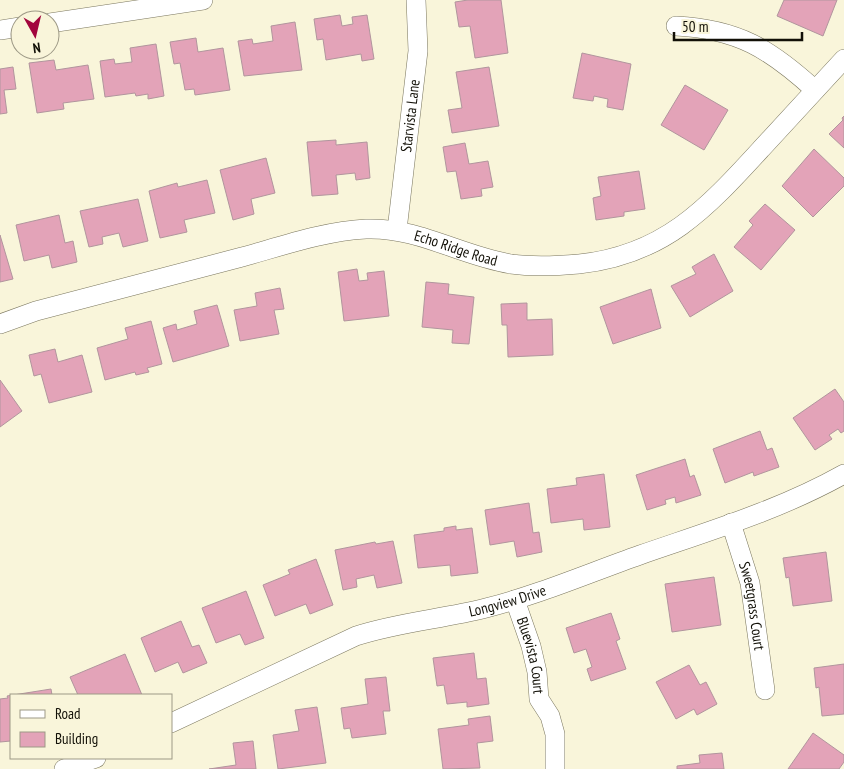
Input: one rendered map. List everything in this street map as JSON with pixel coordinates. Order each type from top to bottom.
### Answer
[{"type":"street","points":[[60,21],[203,0]]},
{"type":"street","name":"Starvista Lane","points":[[397,230],[418,51],[416,0]]},
{"type":"street","points":[[676,26],[716,30],[750,41],[779,59],[815,90]]},
{"type":"street","name":"Echo Ridge Road","points":[[0,324],[36,311],[309,239],[366,229],[397,230],[443,243],[491,260],[538,267],[618,257],[647,248],[700,213],[723,191],[844,59]]},
{"type":"street","name":"Longview Drive","points":[[172,723],[356,636],[385,626],[460,614],[515,600],[792,500],[844,474]]},
{"type":"street","name":"Sweetgrass Court","points":[[731,523],[750,583],[765,690]]},
{"type":"street","name":"Bluevista Court","points":[[515,600],[531,646],[537,672],[539,700],[550,716],[555,734],[554,769]]},
{"type":"street","points":[[64,769],[93,759]]},
{"type":"building","points":[[501,0],[508,53],[475,58],[470,26],[459,27],[455,2]]},
{"type":"building","points":[[784,0],[837,0],[823,36],[777,16]]},
{"type":"building","points":[[340,15],[342,26],[353,24],[352,17],[367,15],[374,59],[362,61],[361,54],[326,60],[323,39],[317,40],[314,19]]},
{"type":"building","points":[[295,22],[302,70],[244,76],[238,41],[252,39],[253,44],[273,41],[271,26]]},
{"type":"building","points":[[196,38],[198,52],[223,48],[230,90],[195,95],[194,89],[185,90],[180,63],[174,64],[170,42]]},
{"type":"building","points":[[156,44],[164,96],[148,99],[148,94],[136,96],[135,93],[105,97],[100,61],[114,59],[115,64],[132,62],[130,48]]},
{"type":"building","points":[[582,53],[631,64],[623,110],[607,107],[608,99],[594,96],[593,101],[573,98]]},
{"type":"building","points":[[54,60],[56,70],[88,65],[94,99],[63,103],[64,109],[37,113],[29,63]]},
{"type":"building","points":[[13,67],[16,89],[4,90],[7,113],[0,114],[0,69]]},
{"type":"building","points":[[489,67],[499,126],[452,133],[448,110],[462,108],[456,72]]},
{"type":"building","points":[[685,85],[728,110],[704,150],[661,125]]},
{"type":"building","points":[[844,116],[844,148],[829,134],[843,120]]},
{"type":"building","points":[[336,140],[336,145],[367,142],[370,178],[356,180],[355,173],[336,175],[338,194],[312,196],[307,142]]},
{"type":"building","points":[[465,143],[469,164],[488,161],[493,187],[481,189],[482,196],[461,199],[456,171],[447,172],[443,147]]},
{"type":"building","points":[[814,149],[844,178],[844,186],[813,217],[782,186]]},
{"type":"building","points":[[266,158],[275,193],[251,199],[254,214],[233,220],[220,170]]},
{"type":"building","points":[[639,171],[645,209],[624,212],[624,216],[596,220],[593,198],[601,196],[598,177]]},
{"type":"building","points":[[207,180],[215,213],[184,220],[187,232],[160,238],[149,191],[177,183],[178,187]]},
{"type":"building","points":[[138,199],[148,241],[123,247],[119,233],[102,237],[103,244],[89,247],[80,211]]},
{"type":"building","points":[[765,204],[795,230],[761,270],[734,247],[753,225],[749,221]]},
{"type":"building","points":[[59,215],[65,243],[73,241],[77,262],[52,268],[49,255],[24,261],[16,225]]},
{"type":"building","points":[[0,235],[13,279],[0,282]]},
{"type":"building","points":[[714,254],[733,291],[690,317],[671,286],[696,274],[692,267]]},
{"type":"building","points":[[357,269],[359,281],[368,280],[367,273],[384,271],[389,316],[344,321],[338,272]]},
{"type":"building","points":[[426,282],[449,284],[448,294],[474,297],[469,344],[452,343],[453,330],[422,327]]},
{"type":"building","points":[[280,288],[284,309],[274,310],[279,334],[240,341],[234,310],[257,306],[255,293]]},
{"type":"building","points":[[651,289],[661,328],[613,344],[600,307]]},
{"type":"building","points":[[527,303],[527,320],[552,319],[553,355],[508,357],[507,325],[502,325],[501,304]]},
{"type":"building","points":[[217,305],[229,346],[173,362],[163,328],[176,324],[177,330],[197,324],[194,311]]},
{"type":"building","points":[[151,321],[162,364],[147,368],[149,372],[136,375],[135,372],[105,380],[97,348],[128,339],[125,328]]},
{"type":"building","points":[[55,349],[58,362],[82,355],[92,392],[49,403],[41,374],[34,376],[29,355]]},
{"type":"building","points":[[0,380],[22,411],[0,427]]},
{"type":"building","points":[[835,389],[844,402],[844,431],[841,433],[838,429],[829,435],[832,439],[815,450],[793,418]]},
{"type":"building","points":[[760,431],[767,450],[772,448],[779,467],[754,476],[753,472],[725,483],[713,449]]},
{"type":"building","points":[[685,459],[690,477],[694,475],[701,495],[676,503],[675,497],[665,500],[666,504],[647,510],[636,475]]},
{"type":"building","points":[[604,474],[610,527],[584,530],[583,519],[551,523],[547,489],[577,485],[576,478]]},
{"type":"building","points":[[529,503],[533,533],[539,532],[542,552],[517,557],[514,541],[490,545],[485,510]]},
{"type":"building","points":[[456,526],[456,530],[472,528],[478,573],[451,576],[450,565],[418,568],[414,535],[444,531],[444,528]]},
{"type":"building","points":[[393,541],[402,583],[377,588],[374,575],[356,579],[357,587],[343,590],[335,550],[375,542],[376,544]]},
{"type":"building","points":[[826,552],[832,601],[793,606],[789,577],[786,578],[783,558]]},
{"type":"building","points":[[316,559],[333,605],[310,614],[306,604],[275,616],[263,585],[290,574],[288,570]]},
{"type":"building","points":[[714,577],[721,625],[672,632],[665,584]]},
{"type":"building","points":[[246,591],[264,638],[245,645],[240,634],[216,643],[202,608]]},
{"type":"building","points":[[611,613],[620,639],[616,641],[626,669],[591,681],[587,669],[592,667],[586,649],[574,653],[566,628]]},
{"type":"building","points":[[181,621],[192,647],[199,645],[207,663],[183,673],[178,662],[155,672],[141,638]]},
{"type":"building","points":[[474,653],[477,679],[486,678],[489,704],[467,707],[467,702],[447,704],[444,685],[437,686],[433,658]]},
{"type":"building","points":[[125,654],[142,694],[78,694],[70,677]]},
{"type":"building","points":[[844,664],[844,714],[822,716],[819,687],[816,688],[814,668]]},
{"type":"building","points":[[689,665],[700,685],[706,682],[717,704],[697,715],[694,709],[676,719],[656,682]]},
{"type":"building","points":[[386,677],[390,711],[383,711],[386,734],[352,738],[350,728],[344,729],[341,708],[368,704],[365,679]]},
{"type":"building","points":[[51,689],[52,694],[19,694]]},
{"type":"building","points":[[10,695],[10,741],[0,742],[0,699],[8,698],[7,696]]},
{"type":"building","points":[[317,707],[326,763],[278,769],[273,735],[299,731],[295,710]]},
{"type":"building","points":[[490,716],[493,741],[477,743],[480,768],[443,769],[438,729],[469,725],[468,719]]},
{"type":"building","points":[[813,733],[844,755],[844,762],[839,769],[788,769]]},
{"type":"building","points":[[253,741],[256,769],[209,769],[236,765],[233,743]]},
{"type":"building","points":[[722,753],[724,769],[677,769],[677,766],[700,763],[699,755]]}]
